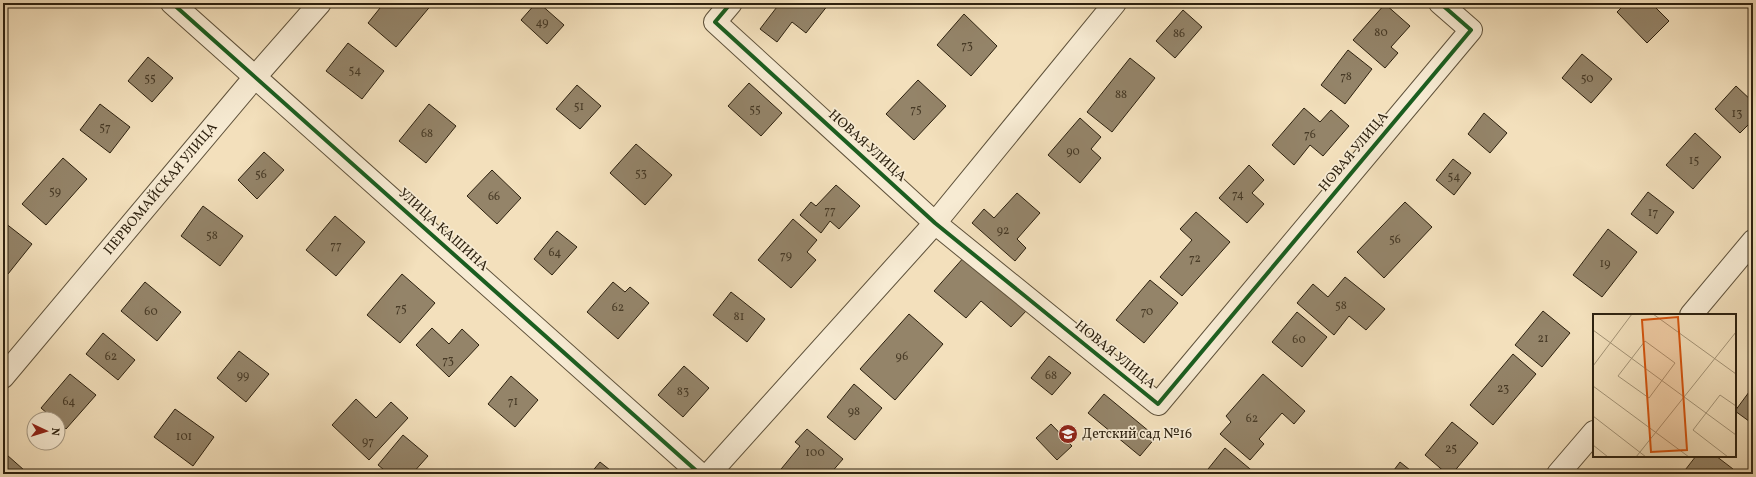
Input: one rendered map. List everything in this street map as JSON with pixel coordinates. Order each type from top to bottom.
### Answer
[{"type":"street","name":"УЛИЦА КАШИНА","points":[[172,3],[700,474]]},
{"type":"street","name":"ПЕРВОМАЙСКАЯ УЛИЦА","points":[[3,377],[255,77],[320,3]]},
{"type":"street","name":"НОВАЯ УЛИЦА","points":[[731,3],[715,22],[935,223],[1158,404],[1471,30],[1440,3]]},
{"type":"street","points":[[709,474],[935,223],[1115,3]]},
{"type":"street","points":[[1693,314],[1753,241]]},
{"type":"street","points":[[1558,474],[1593,433]]},
{"type":"building","points":[[384,3],[433,3],[396,47],[368,23]]},
{"type":"building","points":[[536,3],[539,3],[564,25],[547,44],[521,20]]},
{"type":"building","points":[[780,3],[826,3],[828,5],[806,33],[792,22],[777,42],[760,29]]},
{"type":"building","points":[[1626,3],[1651,3],[1669,21],[1647,43],[1617,12]]},
{"type":"building","points":[[1385,4],[1410,26],[1391,47],[1398,53],[1385,68],[1353,40]]},
{"type":"building","points":[[1183,10],[1202,27],[1175,58],[1156,41]]},
{"type":"building","points":[[964,14],[997,46],[971,76],[937,45]]},
{"type":"building","points":[[348,43],[384,71],[362,99],[326,71]]},
{"type":"building","points":[[1348,50],[1372,69],[1345,104],[1321,85]]},
{"type":"building","points":[[1582,54],[1612,79],[1591,103],[1562,78]]},
{"type":"building","points":[[148,57],[173,78],[152,102],[128,81]]},
{"type":"building","points":[[1130,58],[1155,78],[1112,132],[1087,112]]},
{"type":"building","points":[[918,80],[946,106],[914,140],[886,114]]},
{"type":"building","points":[[749,83],[782,113],[761,136],[728,106]]},
{"type":"building","points":[[577,85],[601,106],[580,129],[556,109]]},
{"type":"building","points":[[1736,86],[1753,102],[1753,120],[1740,133],[1715,109]]},
{"type":"building","points":[[100,104],[130,127],[110,153],[80,130]]},
{"type":"building","points":[[429,104],[456,126],[426,163],[399,141]]},
{"type":"building","points":[[1304,108],[1320,122],[1331,110],[1349,126],[1323,156],[1310,145],[1294,165],[1272,145]]},
{"type":"building","points":[[1484,113],[1507,133],[1490,153],[1468,134]]},
{"type":"building","points":[[1080,118],[1101,137],[1091,149],[1101,158],[1080,183],[1048,155]]},
{"type":"building","points":[[1695,133],[1721,157],[1693,189],[1666,165]]},
{"type":"building","points":[[636,144],[672,175],[645,205],[610,173]]},
{"type":"building","points":[[264,152],[284,170],[257,199],[238,180]]},
{"type":"building","points":[[63,158],[87,179],[46,225],[22,204]]},
{"type":"building","points":[[1453,159],[1471,173],[1454,195],[1436,180]]},
{"type":"building","points":[[1249,165],[1264,180],[1252,193],[1264,204],[1247,223],[1219,198]]},
{"type":"building","points":[[492,170],[521,198],[497,224],[467,196]]},
{"type":"building","points":[[836,185],[860,206],[839,229],[830,221],[821,233],[800,215],[811,202],[816,206]]},
{"type":"building","points":[[1648,192],[1674,212],[1657,234],[1631,214]]},
{"type":"building","points":[[1017,193],[1040,213],[1017,239],[1026,248],[1015,261],[972,223],[984,209],[994,218]]},
{"type":"building","points":[[1405,202],[1432,227],[1384,278],[1357,252]]},
{"type":"building","points":[[203,206],[243,236],[220,266],[181,236]]},
{"type":"building","points":[[1196,212],[1230,242],[1182,296],[1160,277],[1192,240],[1180,229]]},
{"type":"building","points":[[335,216],[365,242],[336,276],[306,250]]},
{"type":"building","points":[[793,219],[817,240],[807,252],[816,260],[791,288],[758,260]]},
{"type":"building","points":[[5,223],[32,244],[8,274],[3,269],[3,225]]},
{"type":"building","points":[[1608,229],[1637,252],[1602,297],[1573,275]]},
{"type":"building","points":[[557,231],[577,247],[552,275],[534,259]]},
{"type":"building","points":[[965,256],[1027,310],[1011,327],[981,301],[966,318],[934,291]]},
{"type":"building","points":[[402,274],[435,303],[400,343],[367,315]]},
{"type":"building","points":[[1345,277],[1385,309],[1366,330],[1349,316],[1334,335],[1297,303],[1313,284],[1328,297]]},
{"type":"building","points":[[1150,280],[1178,303],[1144,343],[1116,320]]},
{"type":"building","points":[[145,282],[181,312],[157,341],[121,311]]},
{"type":"building","points":[[613,282],[625,292],[630,287],[649,303],[618,339],[587,312]]},
{"type":"building","points":[[731,292],[765,319],[747,342],[713,315]]},
{"type":"building","points":[[1543,311],[1570,333],[1542,367],[1515,345]]},
{"type":"building","points":[[1297,312],[1327,337],[1302,367],[1272,342]]},
{"type":"building","points":[[909,314],[943,344],[895,400],[860,369]]},
{"type":"building","points":[[432,328],[449,344],[462,329],[479,345],[449,377],[416,345]]},
{"type":"building","points":[[103,333],[135,360],[118,380],[86,354]]},
{"type":"building","points":[[239,351],[269,374],[246,402],[217,378]]},
{"type":"building","points":[[1513,354],[1536,374],[1493,425],[1470,405]]},
{"type":"building","points":[[1049,356],[1071,373],[1052,395],[1031,378]]},
{"type":"building","points":[[684,366],[709,388],[683,417],[658,395]]},
{"type":"building","points":[[70,374],[96,395],[66,429],[66,411],[45,411],[41,408]]},
{"type":"building","points":[[1263,374],[1305,411],[1294,424],[1282,413],[1259,439],[1264,444],[1250,460],[1220,434],[1231,422],[1226,416]]},
{"type":"building","points":[[511,376],[538,400],[515,427],[488,404]]},
{"type":"building","points":[[854,384],[882,408],[855,440],[827,417]]},
{"type":"building","points":[[1753,388],[1753,424],[1736,412],[1736,410]]},
{"type":"building","points":[[1104,394],[1156,437],[1140,456],[1088,413]]},
{"type":"building","points":[[356,399],[376,418],[391,402],[408,418],[369,460],[332,425]]},
{"type":"building","points":[[175,409],[214,437],[193,466],[154,437]]},
{"type":"building","points":[[1452,422],[1478,443],[1452,474],[1447,474],[1425,455]]},
{"type":"building","points":[[1051,424],[1072,446],[1057,460],[1036,438]]},
{"type":"building","points":[[807,429],[843,459],[830,474],[777,474],[800,446],[795,442]]},
{"type":"building","points":[[403,435],[428,456],[412,474],[389,474],[378,465]]},
{"type":"building","points":[[1225,448],[1256,474],[1204,474]]},
{"type":"building","points":[[7,455],[24,470],[21,474],[3,474],[3,460]]},
{"type":"building","points":[[1695,457],[1717,457],[1733,469],[1729,474],[1682,474]]},
{"type":"building","points":[[600,462],[615,474],[590,474]]},
{"type":"building","points":[[1400,462],[1415,474],[1391,474]]},
{"type":"cycle path","points":[[172,3],[700,474]]},
{"type":"cycle path","points":[[731,3],[715,22],[935,223],[1158,404],[1471,30],[1440,3]]},
{"type":"place","name":"Детский сад №16","points":[[1068,434]]}]
